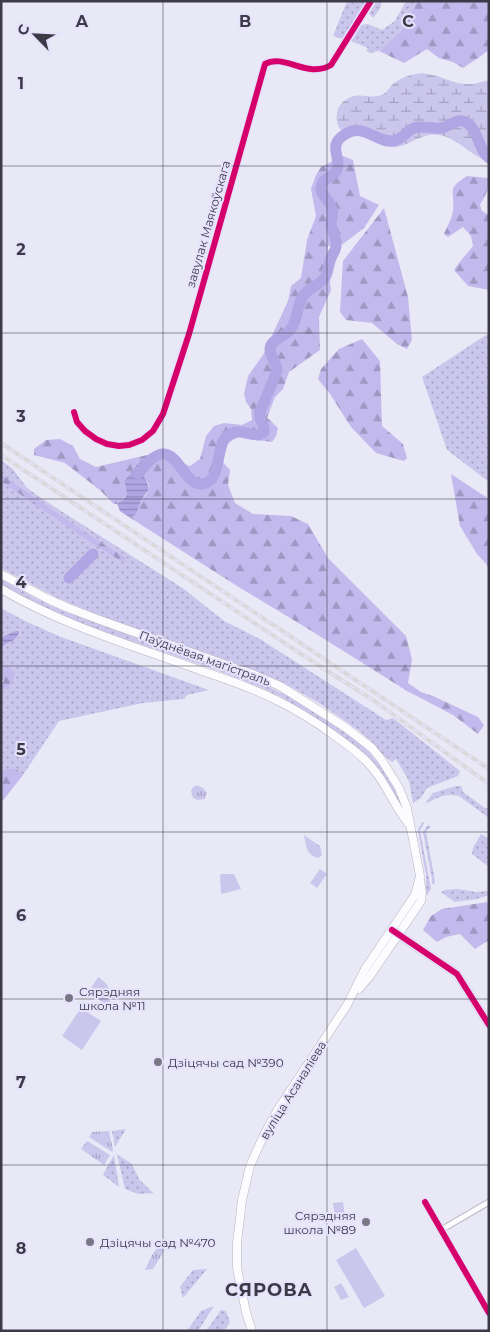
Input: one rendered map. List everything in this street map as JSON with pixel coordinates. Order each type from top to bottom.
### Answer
[{"type":"main road","name":"Паўднёвая магістраль","points":[[1,574],[74,611],[252,674],[280,686],[363,740],[381,759],[399,788],[407,808],[409,824]]},
{"type":"main road","name":"Паўднёвая магістраль","points":[[1,589],[69,623],[257,691],[286,705],[338,738],[364,759],[378,774],[398,810],[409,824]]},
{"type":"main road","name":"вуліца Асаналіева","points":[[252,1331],[237,1268],[237,1243],[242,1200],[250,1166],[262,1137],[277,1111],[349,1001],[370,976],[395,932],[421,901],[420,876],[409,824]]},
{"type":"main road","points":[[395,932],[457,974],[489,1025]]},
{"type":"street","name":"завулак Маякоўскага","points":[[74,412],[78,422],[85,430],[96,439],[107,444],[129,445],[142,440],[153,430],[163,414],[189,334],[265,64],[271,61],[279,61],[317,70],[325,69],[332,65],[370,1]]},
{"type":"street","points":[[425,1202],[489,1313]]},
{"type":"street","points":[[441,1230],[489,1202]]},
{"type":"green space","points":[[347,1],[367,1],[343,39],[333,36]]},
{"type":"green space","points":[[377,1],[381,1],[381,7],[372,17],[369,13]]},
{"type":"green space","points":[[406,1],[417,1],[401,31],[379,51],[370,53],[366,51],[368,48],[351,41],[361,25],[368,24],[382,30],[395,21]]},
{"type":"green space","points":[[417,1],[489,1],[489,50],[463,68],[453,62],[439,58],[427,49],[404,63],[379,51],[401,31]]},
{"type":"green space","points":[[423,73],[465,84],[489,80],[489,162],[476,156],[458,143],[439,135],[428,135],[401,146],[392,147],[383,146],[364,137],[347,133],[339,127],[337,120],[338,110],[340,105],[346,100],[355,96],[377,96],[383,94],[399,80],[410,75]]},
{"type":"green space","points":[[343,156],[353,160],[360,196],[379,205],[364,228],[343,244],[328,246],[327,262],[331,290],[319,317],[320,350],[289,372],[283,389],[275,397],[267,418],[278,428],[276,436],[272,442],[239,437],[222,446],[220,459],[230,470],[228,485],[235,503],[253,514],[291,516],[308,524],[328,558],[406,636],[412,659],[408,683],[421,692],[478,717],[484,725],[478,734],[453,715],[407,691],[129,517],[135,514],[148,492],[149,485],[144,476],[144,460],[138,462],[125,480],[126,496],[117,504],[114,504],[101,491],[65,463],[34,455],[34,449],[46,440],[60,439],[73,446],[80,459],[96,467],[147,455],[165,457],[190,466],[200,459],[206,436],[214,426],[224,423],[242,425],[252,420],[251,409],[246,402],[244,394],[248,376],[263,355],[288,301],[291,286],[301,278],[307,240],[316,216],[311,189],[321,167]]},
{"type":"green space","points":[[467,176],[488,178],[488,189],[480,205],[482,211],[489,215],[489,290],[468,286],[454,270],[473,246],[471,236],[463,227],[448,237],[444,234],[451,220],[454,187]]},
{"type":"green space","points":[[384,208],[408,297],[412,340],[407,349],[397,344],[372,323],[346,320],[340,312],[343,261]]},
{"type":"green space","points":[[489,333],[489,482],[447,450],[422,377]]},
{"type":"green space","points":[[362,339],[380,361],[382,426],[403,444],[407,458],[404,461],[376,453],[351,427],[318,379],[321,369],[339,349]]},
{"type":"green space","points":[[1,460],[13,469],[27,488],[184,589],[224,621],[260,639],[386,720],[393,718],[460,771],[458,776],[427,788],[421,798],[413,803],[409,781],[396,759],[392,762],[358,730],[319,703],[287,685],[254,670],[101,616],[57,598],[1,568]]},
{"type":"green space","points":[[1,474],[92,537],[126,558],[123,562],[90,542],[1,481]]},
{"type":"green space","points":[[451,474],[489,499],[489,567],[477,554],[460,526]]},
{"type":"green space","points":[[1,579],[39,600],[68,613],[257,681],[294,699],[356,740],[369,752],[394,786],[402,807],[400,807],[379,770],[365,754],[287,700],[228,674],[67,618],[1,585]]},
{"type":"green space","points":[[1,608],[61,637],[209,690],[187,695],[184,699],[143,703],[59,721],[23,775],[15,768],[1,770],[1,690],[3,691],[10,685],[15,676],[1,664],[1,647],[16,639],[21,632],[17,629],[1,638]]},
{"type":"green space","points":[[1,664],[11,668],[15,676],[10,685],[3,691],[1,690],[1,684],[4,680],[1,679]]},
{"type":"green space","points":[[15,768],[23,775],[1,803],[1,770]]},
{"type":"green space","points":[[197,785],[207,793],[205,799],[198,800],[193,798],[191,791]]},
{"type":"green space","points":[[461,786],[463,792],[485,808],[489,808],[489,818],[459,796],[446,795],[428,803],[426,802],[433,793]]},
{"type":"green space","points":[[423,822],[424,824],[420,830],[431,889],[427,895],[426,875],[418,831]]},
{"type":"green space","points":[[428,825],[431,827],[426,832],[435,881],[433,885],[423,832]]},
{"type":"green space","points":[[481,834],[489,839],[489,867],[472,854],[473,848]]},
{"type":"green space","points":[[304,835],[320,846],[322,855],[318,858],[309,852]]},
{"type":"green space","points":[[320,869],[327,874],[317,888],[310,883]]},
{"type":"green space","points":[[220,874],[234,874],[241,889],[221,894]]},
{"type":"green space","points":[[457,889],[476,892],[489,891],[489,895],[455,902],[441,892]]},
{"type":"green space","points":[[487,902],[489,906],[489,940],[475,949],[460,934],[446,937],[437,942],[423,930],[431,916],[442,909]]},
{"type":"green space","points":[[98,977],[108,986],[110,1007],[88,993]]},
{"type":"green space","points":[[81,1008],[101,1021],[82,1050],[62,1036]]},
{"type":"green space","points":[[126,1129],[115,1147],[112,1131]]},
{"type":"green space","points":[[109,1131],[112,1152],[89,1137],[92,1132]]},
{"type":"green space","points":[[87,1141],[110,1155],[104,1165],[81,1149]]},
{"type":"green space","points":[[117,1154],[132,1164],[139,1179],[153,1193],[138,1194],[125,1189]]},
{"type":"green space","points":[[114,1155],[119,1187],[103,1175]]},
{"type":"green space","points":[[343,1202],[345,1217],[335,1218],[333,1203]]},
{"type":"green space","points":[[163,1239],[164,1251],[153,1269],[145,1270],[152,1255]]},
{"type":"green space","points":[[356,1248],[385,1296],[364,1308],[336,1260]]},
{"type":"green space","points":[[207,1269],[183,1298],[180,1287],[193,1270]]},
{"type":"green space","points":[[341,1283],[349,1297],[341,1300],[334,1287]]},
{"type":"green space","points":[[214,1306],[198,1331],[187,1331],[201,1311]]},
{"type":"green space","points":[[221,1310],[226,1311],[230,1322],[224,1331],[206,1331]]},
{"type":"shaded area","points":[[140,460],[144,460],[147,464],[144,476],[149,488],[135,515],[129,517],[120,511],[117,504],[125,497],[127,492],[125,480]]},
{"type":"shaded area","points":[[17,630],[20,632],[16,638],[1,647],[1,638]]},
{"type":"waterway","points":[[138,474],[151,460],[161,454],[169,455],[195,483],[203,484],[210,480],[214,474],[221,448],[228,435],[236,432],[259,435],[264,432],[260,412],[277,371],[270,352],[271,346],[292,327],[301,300],[305,293],[325,277],[335,250],[336,240],[331,224],[333,211],[331,205],[322,194],[321,187],[323,182],[337,170],[336,143],[339,139],[357,130],[385,140],[395,141],[414,128],[441,128],[457,121],[463,121],[472,128],[482,149],[489,158]]},
{"type":"waterway","points":[[69,578],[93,554]]},
{"type":"railway","points":[[1,443],[489,769]]},
{"type":"railway","points":[[1,455],[376,702],[489,784]]},
{"type":"cycle path","points":[[74,412],[77,422],[85,431],[107,444],[129,445],[142,440],[153,431],[163,414],[189,334],[265,64],[280,61],[313,69],[322,69],[331,65],[371,1]]},
{"type":"cycle path","points":[[392,930],[457,974],[489,1025]]},
{"type":"cycle path","points":[[425,1202],[489,1313]]},
{"type":"place","name":"Сярэдняя школа №11","points":[[69,998]]},
{"type":"place","name":"Дзіцячы сад №390","points":[[158,1062]]},
{"type":"place","name":"Сярэдняя школа №89","points":[[366,1222]]},
{"type":"place","name":"Дзіцячы сад №470","points":[[90,1242]]},
{"type":"district","name":"СЯРОВА","points":[[269,1290]]}]
